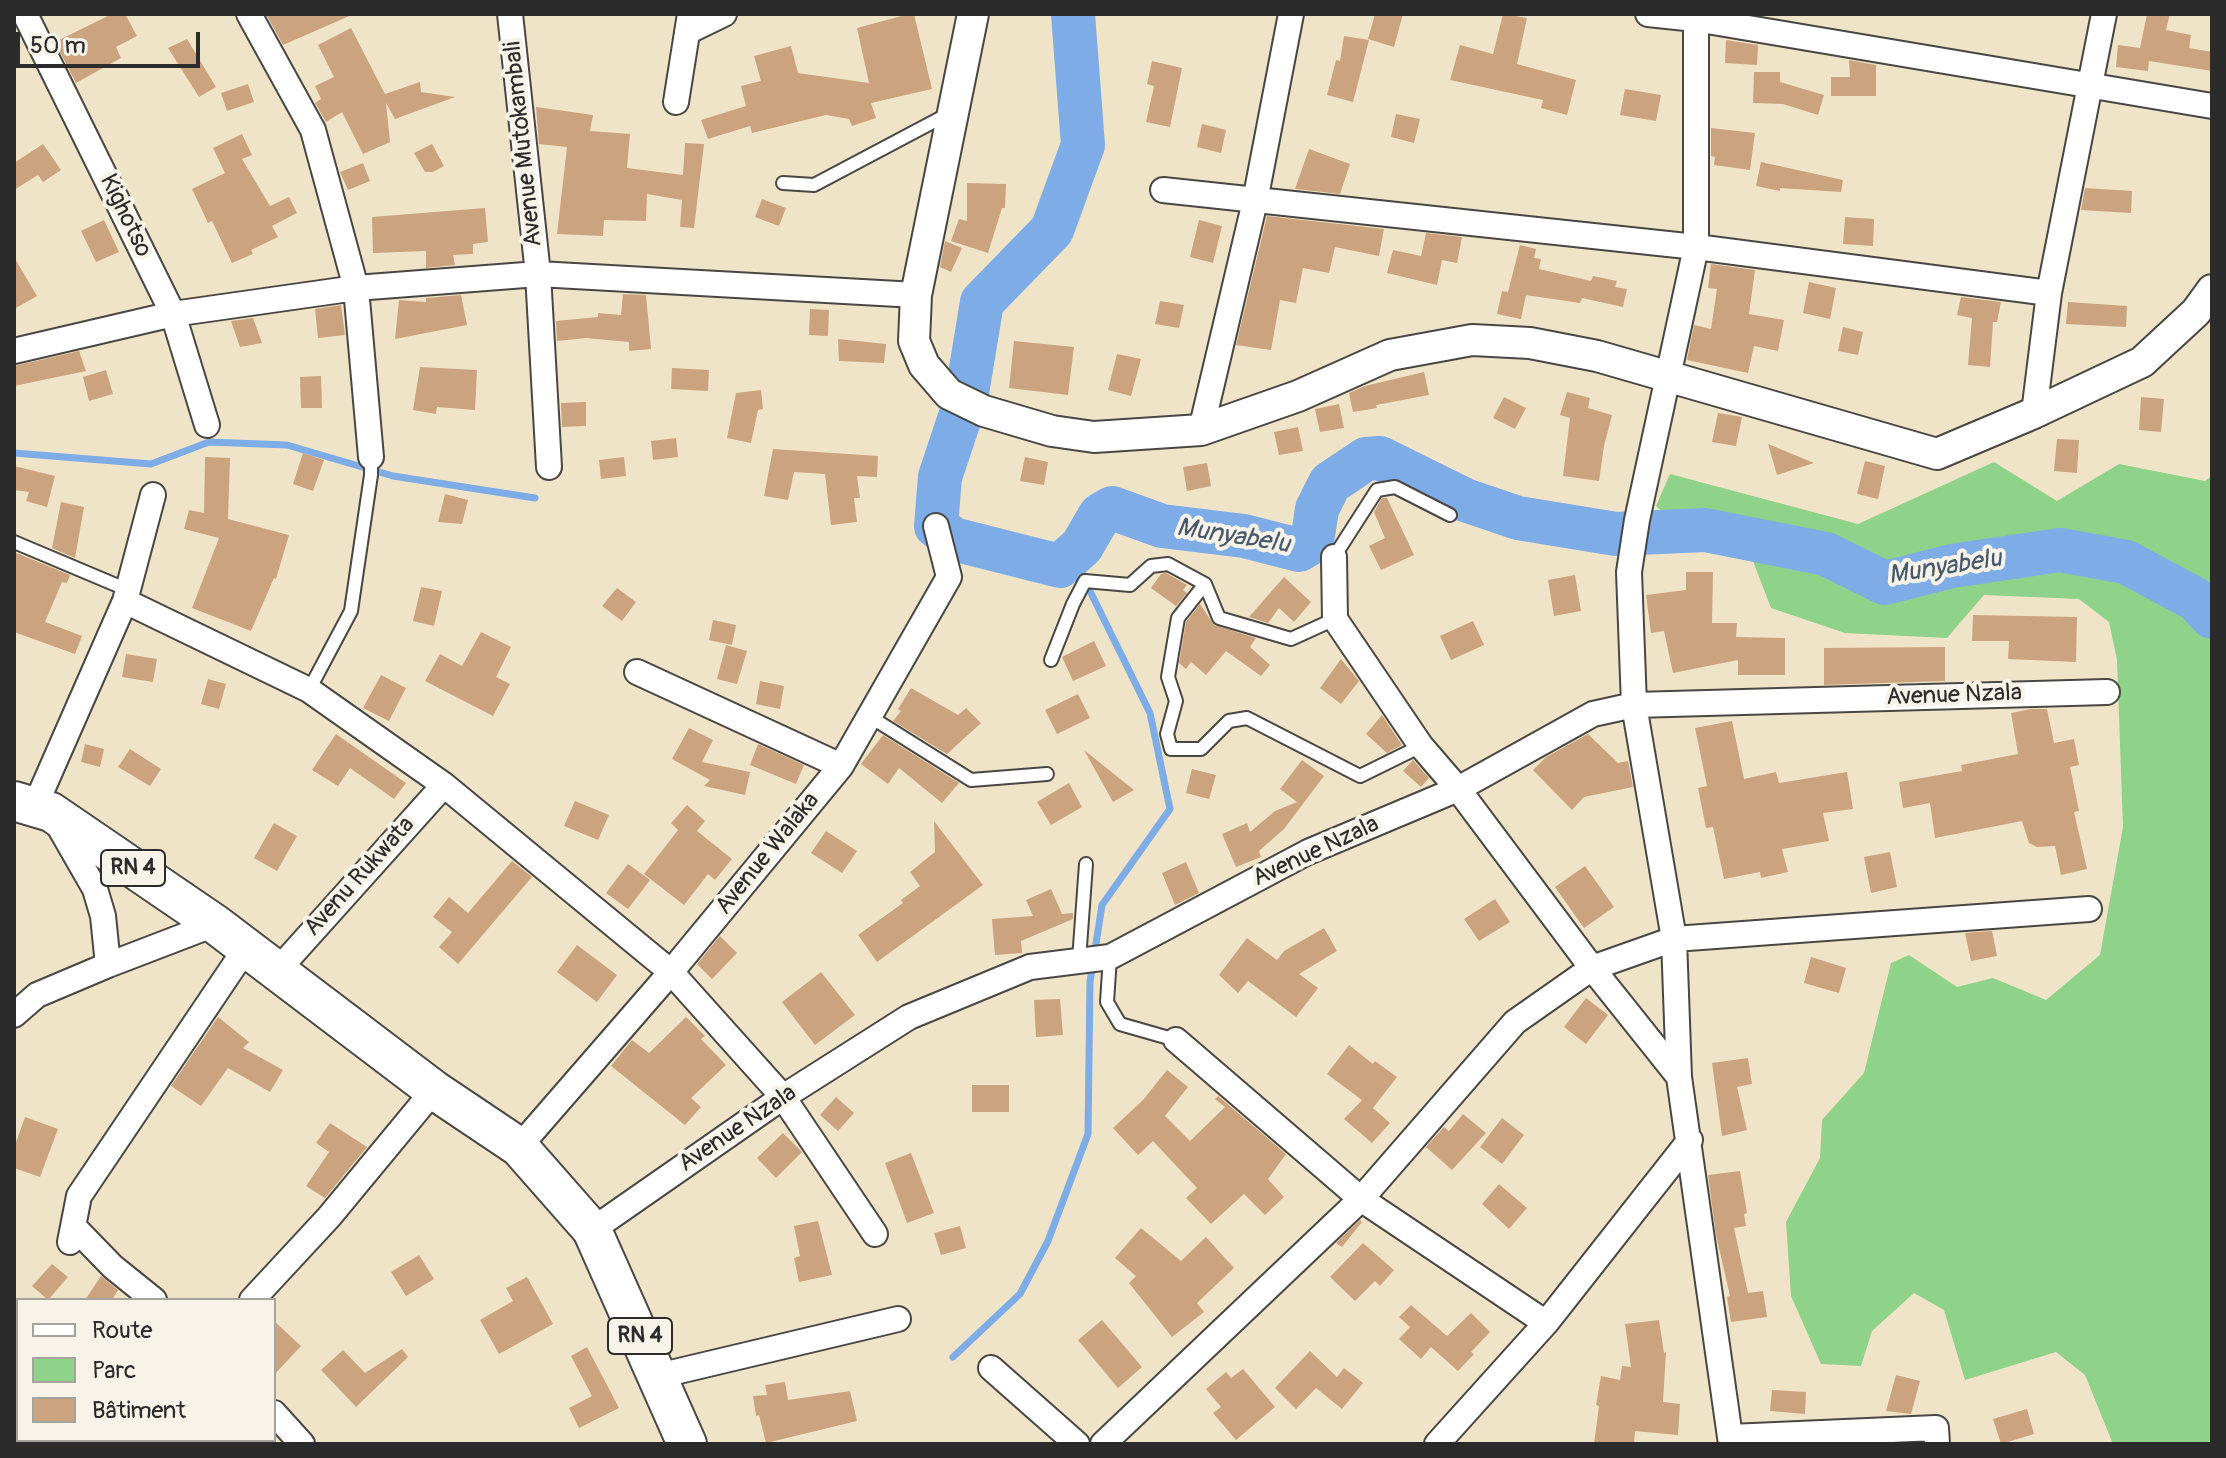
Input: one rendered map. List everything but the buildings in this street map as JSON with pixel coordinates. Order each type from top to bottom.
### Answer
[{"type":"highway","name":"RN 4","points":[[33,806],[215,924],[434,1090],[519,1147],[592,1230],[687,1444]]},
{"type":"street","name":"Kighotso","points":[[25,14],[173,314],[207,425]]},
{"type":"street","points":[[249,14],[313,130],[356,288],[371,463]]},
{"type":"street","name":"Avenue Mutokambali","points":[[510,14],[538,274],[549,467]]},
{"type":"street","points":[[676,102],[688,23],[724,14]]},
{"type":"street","points":[[973,14],[916,295],[914,341],[924,365],[949,394],[984,411],[1052,431],[1094,437],[1201,430],[1298,396],[1390,355],[1472,340],[1530,343],[1668,375],[1937,454],[2142,362],[2196,312],[2212,290]]},
{"type":"street","points":[[1201,430],[1255,201],[1291,14]]},
{"type":"street","points":[[1648,14],[1695,17],[2212,106]]},
{"type":"street","points":[[2034,413],[2049,293],[2104,14]]},
{"type":"street","points":[[1695,17],[1696,247],[1629,572],[1634,705],[1674,939],[1679,1077],[1731,1440],[1936,1428],[1937,1444]]},
{"type":"street","points":[[1163,190],[1696,247],[2049,293]]},
{"type":"street","points":[[14,351],[173,314],[356,288],[538,274],[916,295]]},
{"type":"street","points":[[108,965],[103,916],[95,889],[33,806],[126,596],[153,495]]},
{"type":"street","name":"Avenue Walaka","points":[[519,1147],[671,972],[841,766],[949,577],[936,526]]},
{"type":"street","points":[[1334,557],[1335,619],[1421,746],[1458,789],[1592,968],[1679,1077]]},
{"type":"street","points":[[126,596],[309,690],[444,785],[671,972],[783,1097],[875,1234]]},
{"type":"street","points":[[637,672],[841,766]]},
{"type":"street","name":"Avenue Nzala","points":[[592,1230],[783,1097],[909,1017],[1030,967],[1094,959],[1308,852],[1458,789],[1593,714],[1634,705],[2107,692]]},
{"type":"street","name":"Avenu Rukwata","points":[[277,971],[444,785]]},
{"type":"street","points":[[1103,1444],[1361,1199],[1515,1022],[1592,968],[1674,939],[2089,909]]},
{"type":"street","points":[[14,1015],[37,995],[215,924]]},
{"type":"street","points":[[152,1298],[113,1267],[76,1229],[70,1242],[79,1196],[246,948]]},
{"type":"street","points":[[1176,1040],[1361,1199],[1546,1323]]},
{"type":"street","points":[[254,1298],[329,1217],[434,1090]]},
{"type":"street","points":[[1437,1444],[1546,1323],[1690,1140]]},
{"type":"street","points":[[658,1376],[898,1319]]},
{"type":"street","points":[[991,1368],[1074,1443]]},
{"type":"street","points":[[276,1415],[302,1444]]},
{"type":"lane","points":[[783,183],[814,185],[954,111]]},
{"type":"lane","points":[[309,690],[351,611],[371,463]]},
{"type":"lane","points":[[1334,557],[1377,490],[1395,487],[1450,515]]},
{"type":"lane","points":[[14,542],[126,596]]},
{"type":"lane","points":[[1051,660],[1085,581],[1130,585],[1151,566],[1168,564],[1205,584],[1219,618],[1291,639],[1335,619]]},
{"type":"lane","points":[[1205,584],[1178,618],[1168,677],[1176,701],[1167,734],[1171,749],[1201,749],[1229,721],[1247,718],[1360,776],[1421,746]]},
{"type":"lane","points":[[869,716],[971,780],[1047,774]]},
{"type":"lane","points":[[1086,864],[1094,959],[1107,1002],[1120,1024],[1176,1040]]},
{"type":"green space","points":[[1994,462],[2057,501],[2119,464],[2205,481],[2212,476],[2212,1444],[2113,1444],[2085,1375],[2056,1352],[1965,1380],[1944,1310],[1914,1293],[1872,1331],[1861,1366],[1821,1364],[1791,1296],[1786,1222],[1820,1158],[1822,1120],[1864,1073],[1891,963],[1909,955],[1957,987],[1993,978],[2046,1000],[2100,955],[2123,827],[2117,660],[2109,622],[2079,599],[1984,595],[1947,638],[1845,633],[1771,608],[1751,556],[1691,538],[1656,506],[1670,474],[1858,524]]},
{"type":"waterway","name":"Munyabelu","points":[[1073,14],[1083,145],[1052,230],[982,302],[966,399],[940,477],[936,526],[953,539],[1060,566],[1082,546],[1100,515],[1112,508],[1162,526],[1244,536],[1299,550],[1312,542],[1317,509],[1330,483],[1366,459],[1380,458],[1465,500],[1518,518],[1616,534],[1705,530],[1826,554],[1885,583],[1952,566],[2060,550],[2126,562],[2195,599],[2212,617]]},
{"type":"waterway","points":[[14,453],[151,464],[209,442],[287,445],[393,476],[535,498]]},
{"type":"waterway","points":[[953,1357],[1020,1294],[1048,1241],[1088,1134],[1090,982],[1102,905],[1170,809],[1150,713],[1085,581],[1060,566]]},
{"type":"waterway","points":[[2195,599],[2212,597]]}]
